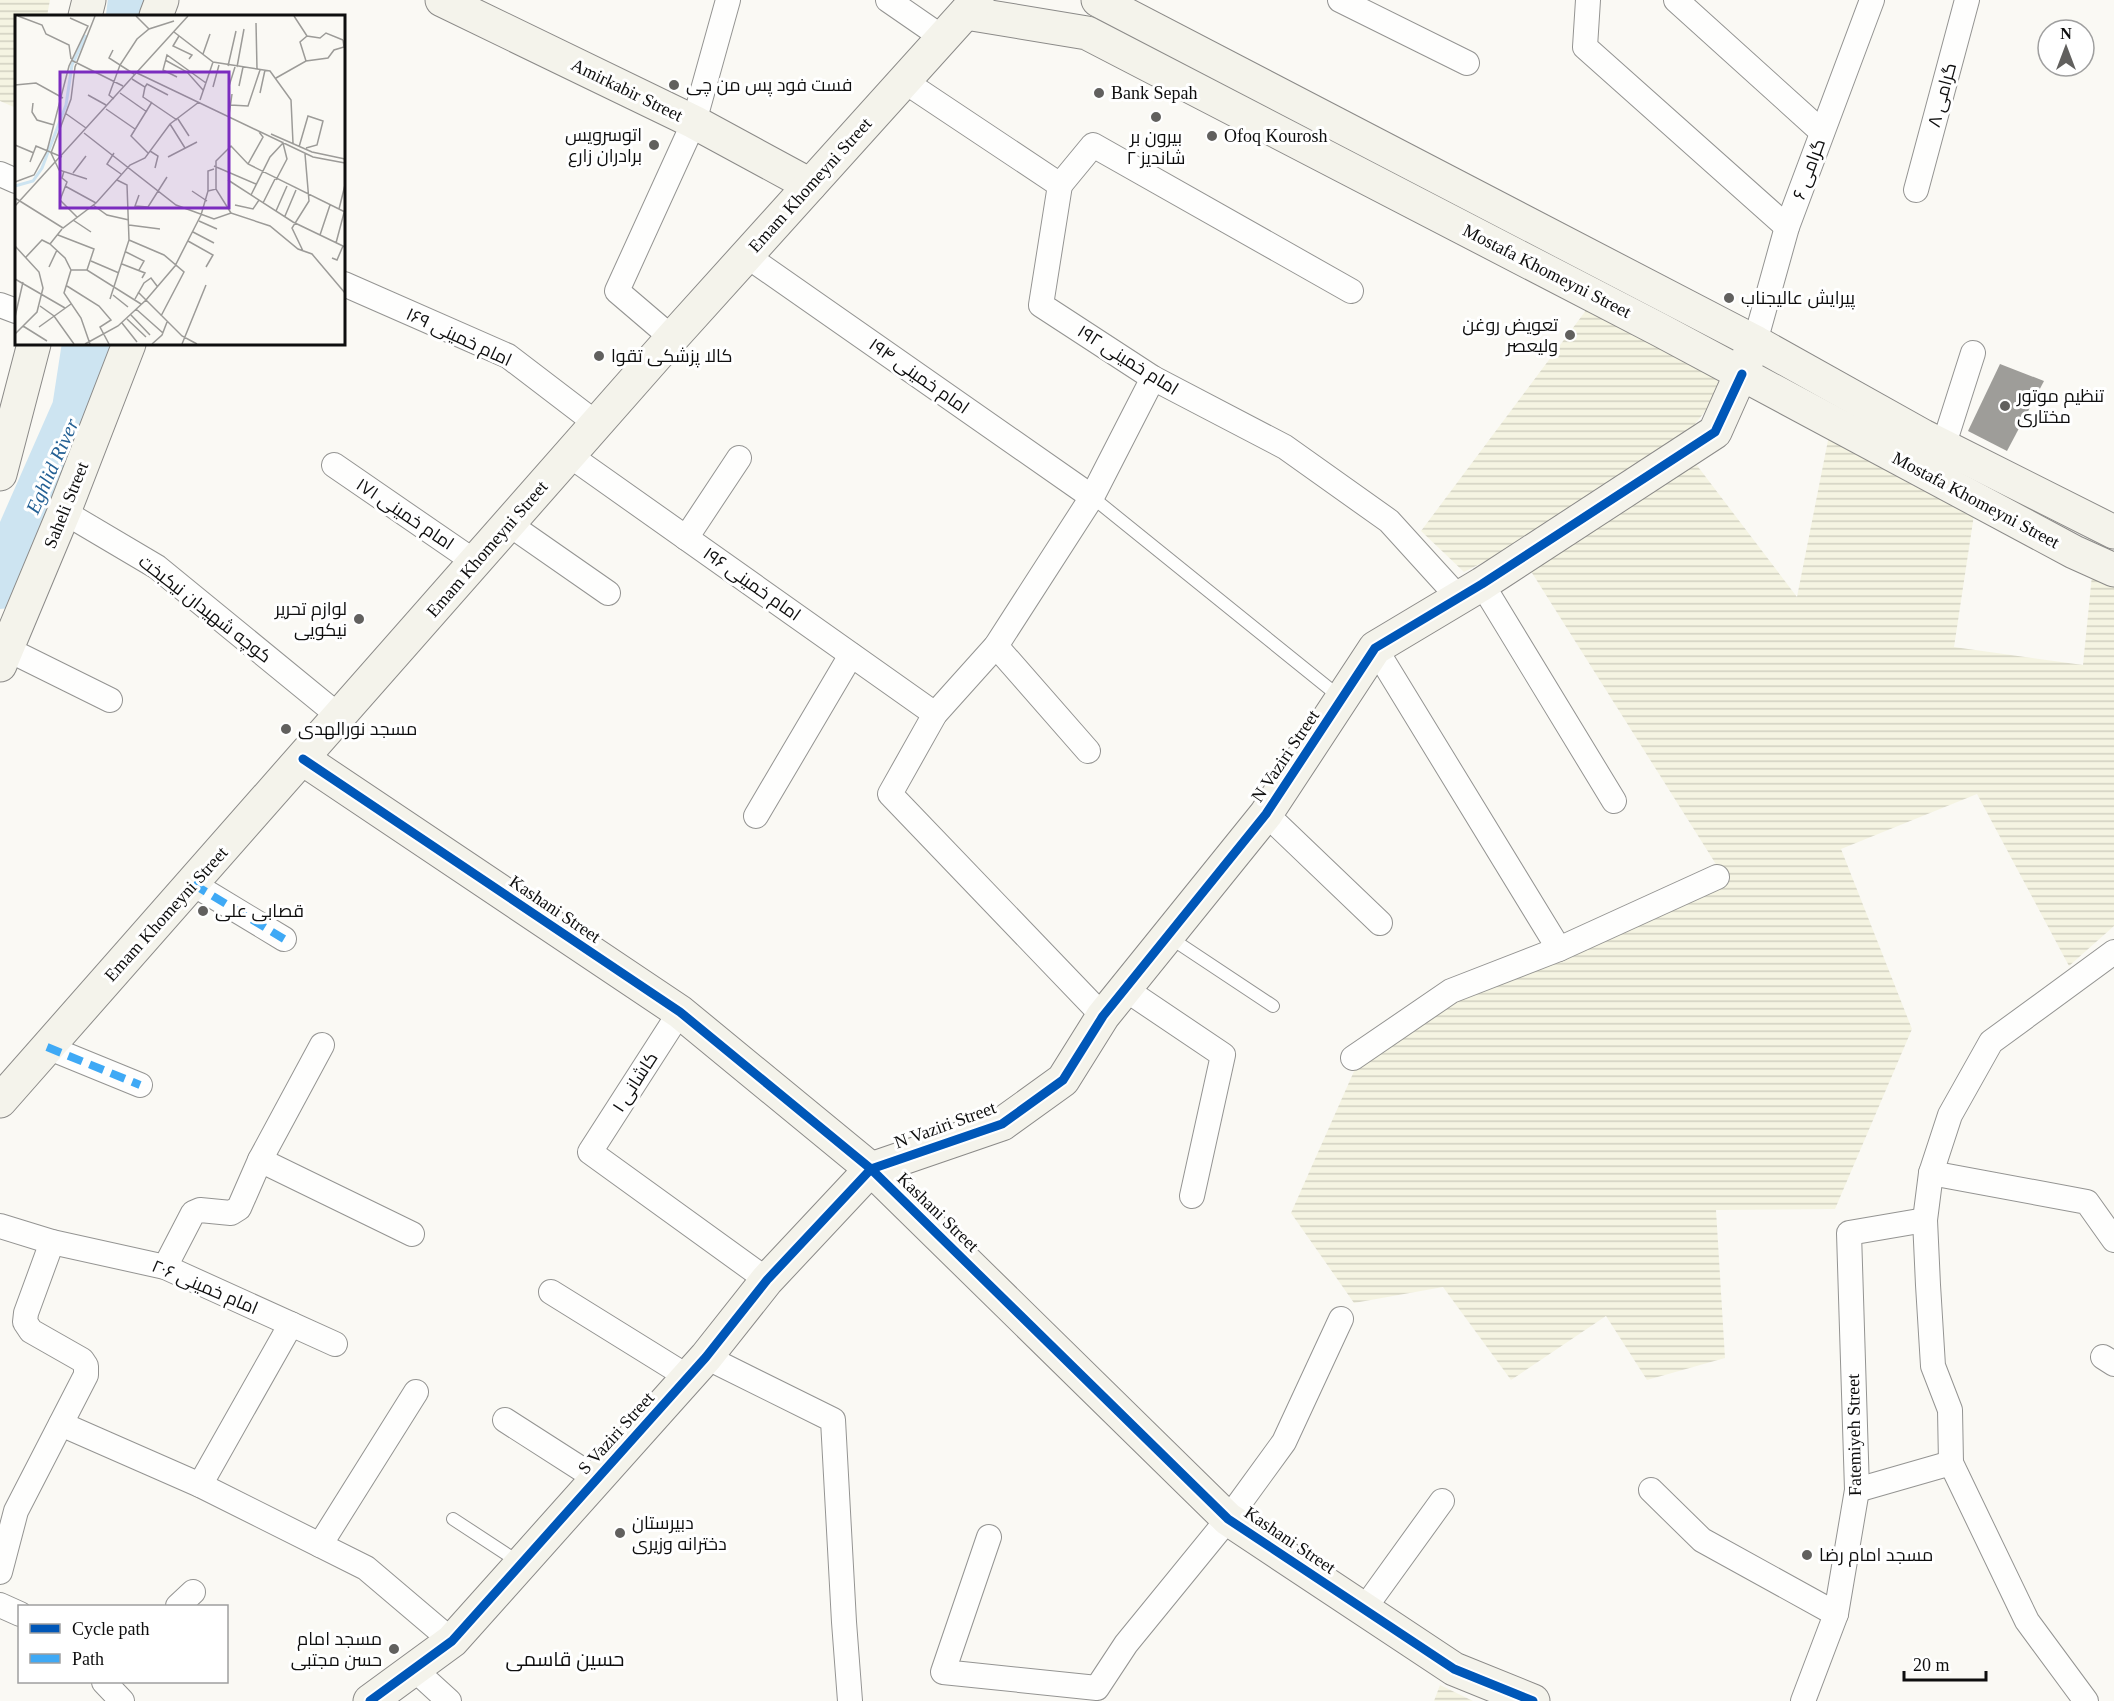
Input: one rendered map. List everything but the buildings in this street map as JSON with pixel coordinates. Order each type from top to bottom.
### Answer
[{"type":"street","points":[[85,15],[89,0]]},
{"type":"street","points":[[156,15],[162,0]]},
{"type":"street","name":"Amirkabir Street","points":[[442,0],[694,122],[810,185]]},
{"type":"street","points":[[672,338],[617,291],[694,122],[728,0]]},
{"type":"street","points":[[888,0],[942,38]]},
{"type":"street","points":[[1340,0],[1467,63]]},
{"type":"street","points":[[1588,0],[1585,47],[1788,227]]},
{"type":"street","points":[[1676,0],[1822,132]]},
{"type":"street","name":"گرامی ۶","points":[[1755,342],[1788,227],[1872,0]]},
{"type":"street","name":"گرامی ۸","points":[[1916,190],[1967,0]]},
{"type":"street","points":[[1087,33],[1101,2]]},
{"type":"street","name":"Mostafa Khomeyni Street","points":[[1101,2],[1755,342],[1943,447],[2113,527]]},
{"type":"street","name":"Emam Khomeyni Street","points":[[0,1101],[25,1058],[192,884],[672,338],[972,6]]},
{"type":"street","name":"Mostafa Khomeyni Street","points":[[972,6],[1087,33],[1742,374],[2074,552],[2114,570]]},
{"type":"street","points":[[904,81],[1060,184],[1092,145],[1351,291]]},
{"type":"street","points":[[0,174],[15,181]]},
{"type":"street","name":"امام خمینی ۱۹۲","points":[[1060,184],[1041,305],[1153,378],[1285,447],[1389,521],[1471,591],[1614,801]]},
{"type":"street","name":"امام خمینی ۱۹۴","points":[[747,256],[1092,497]]},
{"type":"street","name":"امام خمینی ۱۶۹","points":[[345,284],[508,356],[597,424]]},
{"type":"street","points":[[0,305],[15,311]]},
{"type":"street","name":"N Vaziri Street","points":[[871,1169],[1002,1124],[1063,1080],[1103,1016],[1266,814],[1376,648],[1471,591],[1715,432],[1755,342]]},
{"type":"street","points":[[0,474],[34,345]]},
{"type":"street","name":"Saheli Street","points":[[3,657],[64,512],[129,345]]},
{"type":"street","points":[[1943,447],[1974,353]]},
{"type":"street","points":[[1103,1016],[890,794],[935,714],[996,646],[1092,497],[1153,378]]},
{"type":"street","name":"امام خمینی ۱۹۶","points":[[569,455],[935,714]]},
{"type":"street","points":[[686,538],[739,458]]},
{"type":"street","name":"امام خمینی ۱۷۱","points":[[334,465],[476,562]]},
{"type":"street","name":"کوچه شهیدان نیکبخت","points":[[64,512],[157,567],[339,716]]},
{"type":"street","points":[[509,524],[608,593]]},
{"type":"street","points":[[996,646],[1088,751]]},
{"type":"street","points":[[1376,648],[1559,949]]},
{"type":"street","points":[[756,816],[852,655]]},
{"type":"street","points":[[3,657],[110,700]]},
{"type":"street","name":"Kashani Street","points":[[303,759],[680,1012],[871,1169],[1228,1519],[1454,1669],[1533,1701]]},
{"type":"street","points":[[1266,814],[1380,923]]},
{"type":"street","points":[[1353,1058],[1451,991],[1559,949],[1717,877]]},
{"type":"street","points":[[192,884],[284,939]]},
{"type":"street","points":[[2086,1701],[2026,1622],[1951,1463],[1950,1410],[1933,1366],[1925,1220],[1931,1173],[1950,1115],[1991,1042],[2114,952]]},
{"type":"street","points":[[1125,989],[1223,1055],[1192,1196]]},
{"type":"street","name":"کاشانی ۱","points":[[680,1012],[590,1152],[767,1280]]},
{"type":"street","points":[[165,1267],[193,1213],[200,1210],[231,1214],[239,1208],[260,1160],[322,1046]]},
{"type":"street","points":[[25,1058],[140,1085]]},
{"type":"street","points":[[260,1160],[412,1234]]},
{"type":"street","name":"S Vaziri Street","points":[[370,1701],[452,1641],[697,1367],[767,1280],[871,1169]]},
{"type":"street","points":[[1931,1173],[2087,1202],[2114,1240]]},
{"type":"street","name":"Fatemiyeh Street","points":[[1803,1701],[1836,1614],[1857,1490],[1849,1233],[1925,1220]]},
{"type":"street","name":"امام خمینی ۲۰۶","points":[[0,1226],[52,1242],[165,1267],[335,1344]]},
{"type":"street","points":[[0,1572],[16,1511],[86,1375],[86,1366],[82,1360],[31,1330],[25,1322],[26,1313],[52,1242]]},
{"type":"street","points":[[551,1292],[697,1367],[833,1420],[850,1701]]},
{"type":"street","points":[[989,1538],[942,1672],[1097,1688],[1126,1644],[1228,1519],[1284,1443],[1341,1319]]},
{"type":"street","points":[[200,1485],[291,1324]]},
{"type":"street","points":[[320,1545],[416,1392]]},
{"type":"street","points":[[505,1420],[597,1479]]},
{"type":"street","points":[[61,1424],[200,1485],[366,1568],[452,1641]]},
{"type":"street","points":[[1857,1490],[1951,1463]]},
{"type":"street","points":[[1651,1490],[1702,1540],[1836,1614]]},
{"type":"street","points":[[1364,1609],[1442,1501]]},
{"type":"street","points":[[0,1605],[18,1613]]},
{"type":"street","points":[[415,1670],[449,1701]]},
{"type":"street","points":[[105,1683],[122,1701]]},
{"type":"lane","points":[[1092,497],[1343,699]]},
{"type":"lane","points":[[1168,936],[1273,1006]]},
{"type":"lane","points":[[453,1519],[521,1564]]},
{"type":"green space","points":[[0,0],[50,0],[47,15],[15,15],[15,108],[0,101]]},
{"type":"green space","points":[[1599,293],[1737,371],[1680,443],[1797,597],[1833,415],[1977,495],[1954,647],[2083,665],[2094,555],[2114,565],[2114,926],[2069,966],[1977,794],[1841,849],[1912,1029],[1835,1209],[1716,1210],[1725,1358],[1647,1380],[1606,1316],[1511,1380],[1443,1287],[1354,1303],[1291,1213],[1359,1060],[1497,974],[1719,869],[1515,546],[1464,572],[1421,531]]},
{"type":"green space","points":[[1440,1685],[1473,1701],[1434,1701]]},
{"type":"waterway","name":"Eghlid River","points":[[131,15],[133,0]]},
{"type":"waterway","name":"Eghlid River","points":[[0,584],[77,409],[87,345]]},
{"type":"marked path","points":[[193,884],[284,939]]},
{"type":"marked path","points":[[47,1047],[140,1085]]},
{"type":"cycle path","points":[[370,1701],[452,1641],[706,1357],[767,1280],[871,1169],[1002,1124],[1063,1080],[1103,1016],[1266,814],[1375,648],[1482,584],[1715,432],[1742,374]]},
{"type":"cycle path","points":[[303,759],[680,1012],[871,1169],[1228,1519],[1454,1669],[1533,1701]]},
{"type":"place","name":"فست فود پس من چی","points":[[674,85]]},
{"type":"place","name":"Bank Sepah","points":[[1099,93]]},
{"type":"place","name":"بیرون بر شاندیز ۲","points":[[1156,117]]},
{"type":"place","name":"Ofoq Kourosh","points":[[1212,136]]},
{"type":"place","name":"اتوسرویس برادران زارع","points":[[654,145]]},
{"type":"place","name":"پیرایش عالیجناب","points":[[1729,298]]},
{"type":"place","name":"تعویض روغن ولیعصر","points":[[1570,335]]},
{"type":"place","name":"کالا پزشکی تقوا","points":[[599,356]]},
{"type":"place","name":"تنظیم موتور مختاری","points":[[2005,406]]},
{"type":"place","name":"لوازم تحریر نیکویی","points":[[359,619]]},
{"type":"place","name":"مسجد نورالهدی","points":[[286,729]]},
{"type":"place","name":"قصابی علی","points":[[203,911]]},
{"type":"place","name":"دبیرستان دخترانه وزیری","points":[[620,1533]]},
{"type":"place","name":"مسجد امام رضا","points":[[1807,1555]]},
{"type":"place","name":"مسجد امام حسن مجتبی","points":[[394,1649]]},
{"type":"district","name":"حسین قاسمی","points":[[565,1659]]}]
